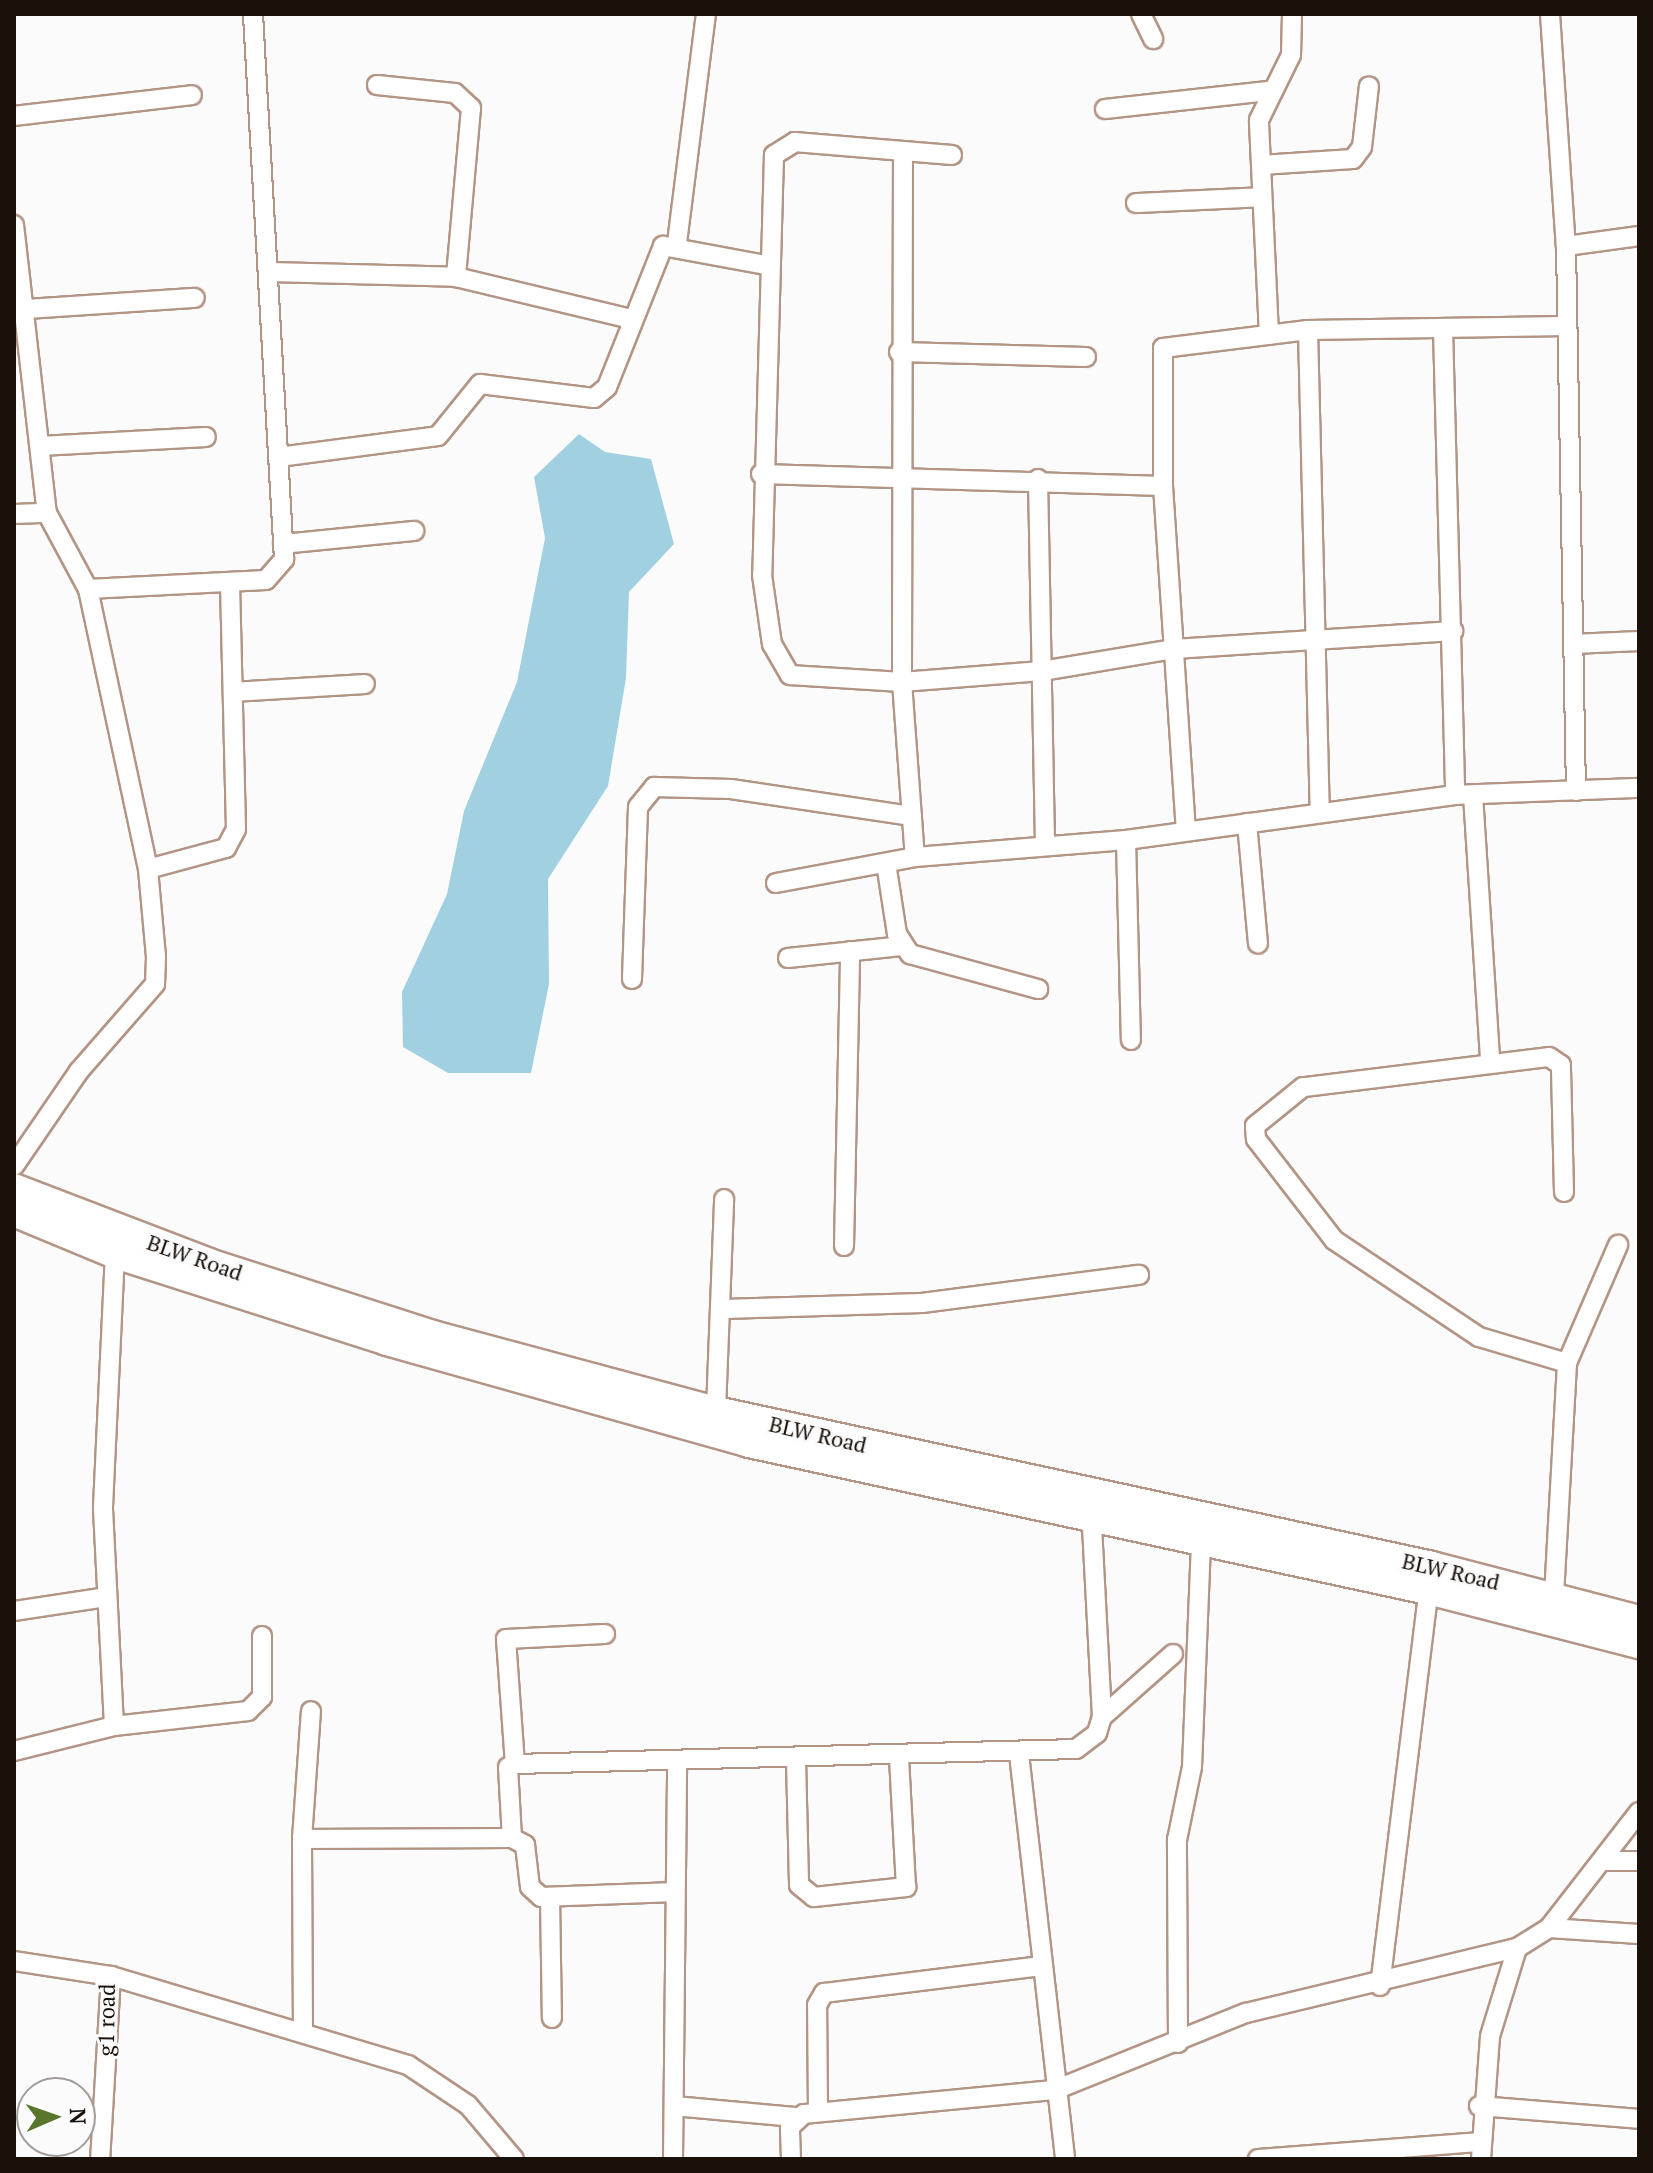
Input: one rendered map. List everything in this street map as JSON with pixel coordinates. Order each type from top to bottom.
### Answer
[{"type":"main road","name":"BLW Road","points":[[14,1188],[93,1232],[436,1336],[716,1411],[1091,1508],[1430,1578],[1554,1596],[1639,1620]]},
{"type":"main road","points":[[14,1212],[93,1232],[115,1254],[749,1443],[1091,1508],[1201,1544],[1430,1578],[1639,1644]]},
{"type":"street","points":[[88,589],[230,584],[279,572],[283,544],[279,457],[253,14]]},
{"type":"street","points":[[677,243],[706,14]]},
{"type":"street","points":[[1141,14],[1153,39]]},
{"type":"street","points":[[1269,335],[1259,120],[1268,91],[1291,55],[1292,14]]},
{"type":"street","points":[[1550,14],[1566,246],[1576,791]]},
{"type":"street","points":[[377,85],[455,93],[471,108],[456,277]]},
{"type":"street","points":[[1261,165],[1353,159],[1362,147],[1369,86]]},
{"type":"street","points":[[1105,109],[1268,91]]},
{"type":"street","points":[[14,116],[192,95]]},
{"type":"street","points":[[952,155],[779,147],[766,265],[761,474],[762,575],[772,644],[784,668],[801,677],[902,682],[1042,671],[1174,649],[1453,631]]},
{"type":"street","points":[[903,151],[899,352],[902,682],[915,857]]},
{"type":"street","points":[[1136,203],[1262,197]]},
{"type":"street","points":[[14,225],[15,257],[28,309],[47,513],[88,589],[148,869],[155,984],[79,1071],[14,1166]]},
{"type":"street","points":[[1566,246],[1639,236]]},
{"type":"street","points":[[279,457],[421,443],[438,436],[480,384],[594,398],[607,387],[655,256],[677,243],[766,265]]},
{"type":"street","points":[[270,272],[456,277],[631,319]]},
{"type":"street","points":[[28,309],[195,298]]},
{"type":"street","points":[[1186,829],[1163,486],[1163,348],[1308,330],[1566,326]]},
{"type":"street","points":[[1443,328],[1453,631],[1464,795],[1490,1059]]},
{"type":"street","points":[[1308,330],[1320,811]]},
{"type":"street","points":[[899,352],[1086,357]]},
{"type":"street","points":[[40,446],[206,437]]},
{"type":"street","points":[[761,474],[1038,479],[1163,486]]},
{"type":"street","points":[[1038,479],[1045,843]]},
{"type":"street","points":[[14,514],[47,513]]},
{"type":"street","points":[[283,544],[414,531]]},
{"type":"street","points":[[148,869],[226,848],[232,840],[230,584]]},
{"type":"street","points":[[1573,644],[1639,641]]},
{"type":"street","points":[[233,692],[365,684]]},
{"type":"street","points":[[632,979],[638,807],[654,787],[731,789],[912,816]]},
{"type":"street","points":[[776,883],[915,857],[1045,843],[1126,840],[1320,811],[1464,795],[1639,788]]},
{"type":"street","points":[[1247,823],[1258,944]]},
{"type":"street","points":[[1126,840],[1131,1040]]},
{"type":"street","points":[[886,863],[903,946]]},
{"type":"street","points":[[788,958],[903,946],[1038,989]]},
{"type":"street","points":[[844,1246],[850,951]]},
{"type":"street","points":[[1564,1192],[1561,1065],[1549,1057],[1490,1059],[1303,1087],[1289,1106],[1258,1122],[1256,1139],[1334,1240],[1479,1337],[1567,1363]]},
{"type":"street","points":[[716,1411],[723,1309],[724,1199]]},
{"type":"street","points":[[1554,1596],[1567,1363],[1618,1245]]},
{"type":"street","points":[[114,1726],[103,1507],[115,1254]]},
{"type":"street","points":[[723,1309],[922,1303],[1139,1275]]},
{"type":"street","points":[[605,1634],[506,1639],[511,1757],[533,1767],[1019,1754],[1076,1749],[1097,1733],[1102,1717],[1091,1508]]},
{"type":"street","points":[[1178,2043],[1177,1840],[1192,1767],[1201,1544]]},
{"type":"street","points":[[1380,1986],[1430,1578]]},
{"type":"street","points":[[14,1611],[107,1597]]},
{"type":"street","points":[[14,1751],[114,1726],[257,1707],[262,1636]]},
{"type":"street","points":[[1102,1717],[1173,1654]]},
{"type":"street","points":[[303,2033],[302,1839],[311,1711]]},
{"type":"street","points":[[1019,1754],[1065,2159]]},
{"type":"street","points":[[796,1760],[799,1885],[814,1897],[906,1887],[899,1756]]},
{"type":"street","points":[[673,2159],[677,1764]]},
{"type":"street","points":[[508,1767],[512,1838]]},
{"type":"street","points":[[674,2106],[795,2117],[818,2111],[1055,2090],[1246,2013],[1380,1986],[1517,1948],[1549,1928],[1605,1861],[1639,1812]]},
{"type":"street","points":[[302,1839],[512,1838],[525,1845],[535,1895],[675,1892]]},
{"type":"street","points":[[1605,1861],[1639,1861]]},
{"type":"street","points":[[550,1897],[552,2018]]},
{"type":"street","points":[[1549,1928],[1639,1934]]},
{"type":"street","points":[[1258,2159],[1479,2150],[1479,2106],[1490,2036],[1517,1948]]},
{"type":"street","name":"g1 road","points":[[14,1961],[111,1976],[100,2159]]},
{"type":"street","points":[[818,2111],[817,2005],[824,1993],[1042,1966]]},
{"type":"street","points":[[111,1976],[303,2033],[437,2079],[514,2159]]},
{"type":"street","points":[[1479,2106],[1639,2119]]},
{"type":"street","points":[[791,2159],[795,2117]]},
{"type":"water","points":[[579,434],[605,452],[651,459],[674,544],[629,592],[626,678],[608,786],[548,879],[549,984],[531,1073],[448,1073],[403,1047],[402,992],[447,894],[464,811],[517,682],[545,538],[534,477]]}]
